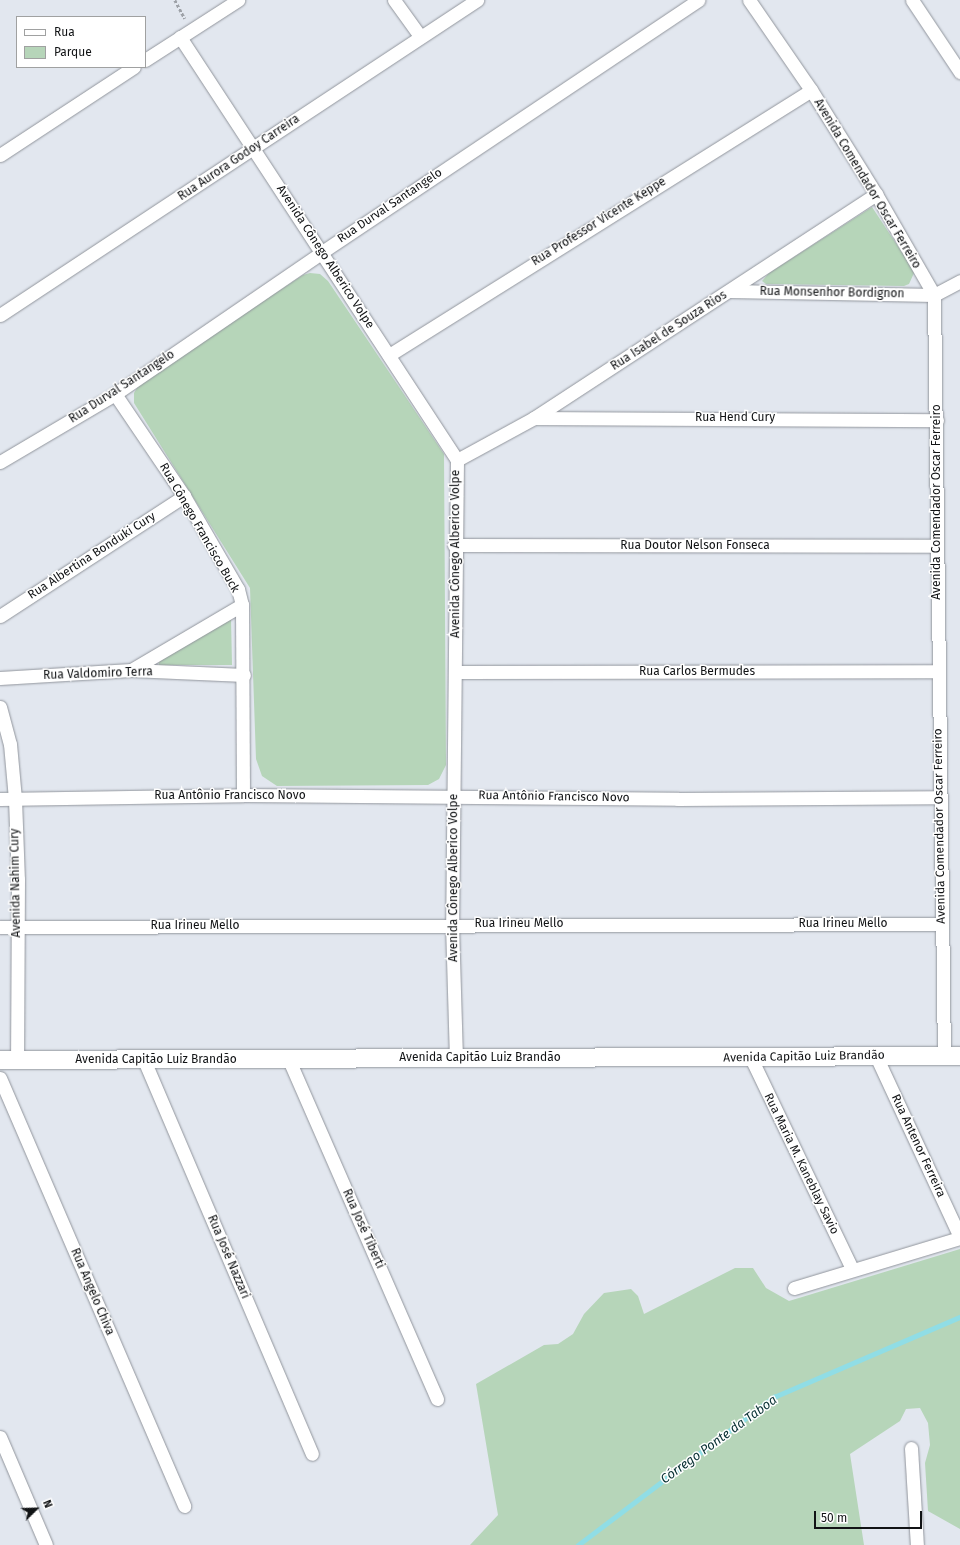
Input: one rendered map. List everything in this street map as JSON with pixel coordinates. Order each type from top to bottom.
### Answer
[{"type":"main road","name":"Avenida Capitão Luiz Brandão","points":[[9,1060],[952,1056]]},
{"type":"street","points":[[146,59],[238,0]]},
{"type":"street","points":[[394,0],[420,36]]},
{"type":"street","name":"Rua Aurora Godoy Carreira","points":[[0,315],[255,148],[420,36],[477,0]]},
{"type":"street","name":"Rua Durval Santangelo","points":[[0,462],[114,394],[322,252],[699,0]]},
{"type":"street","name":"Avenida Comendador Oscar Ferreiro","points":[[749,0],[810,90],[876,194],[934,295],[937,420],[937,671],[942,924],[952,1056]]},
{"type":"street","points":[[912,0],[960,72]]},
{"type":"street","name":"Avenida Cônego Alberico Volpe","points":[[186,33],[255,148],[457,460],[454,545],[456,672],[452,924],[456,1058]]},
{"type":"street","points":[[0,155],[132,68]]},
{"type":"street","name":"Rua Professor Vicente Keppe","points":[[389,355],[810,90]]},
{"type":"street","name":"Rua Isabel de Souza Rios","points":[[457,460],[534,418],[876,194]]},
{"type":"street","points":[[934,295],[960,281]]},
{"type":"street","name":"Rua Monsenhor Bordignon","points":[[730,291],[934,295]]},
{"type":"street","name":"Rua Cônego Francisco Buck","points":[[114,394],[184,496],[238,590],[242,605],[244,675],[243,795]]},
{"type":"street","name":"Rua Hend Cury","points":[[534,418],[937,420]]},
{"type":"street","name":"Rua Albertina Bonduki Cury","points":[[0,616],[184,496]]},
{"type":"street","name":"Rua Doutor Nelson Fonseca","points":[[454,545],[936,546]]},
{"type":"street","points":[[131,670],[242,605]]},
{"type":"street","name":"Rua Valdomiro Terra","points":[[0,678],[131,670],[244,675]]},
{"type":"street","name":"Rua Carlos Bermudes","points":[[456,672],[937,671]]},
{"type":"street","name":"Avenida Nahim Cury","points":[[0,707],[10,744],[15,799],[17,927],[9,1060]]},
{"type":"street","name":"Rua Antônio Francisco Novo","points":[[0,799],[243,795],[678,799],[939,796]]},
{"type":"street","name":"Rua Irineu Mello","points":[[0,927],[452,924],[942,924]]},
{"type":"street","name":"Rua Antenor Ferreira","points":[[876,1056],[960,1238]]},
{"type":"street","name":"Rua Maria M. Kaneblay Savio","points":[[751,1058],[852,1270]]},
{"type":"street","name":"Rua José Nazzari","points":[[144,1060],[312,1454]]},
{"type":"street","name":"Rua José Tiberti","points":[[289,1060],[437,1399]]},
{"type":"street","name":"Rua Angelo Chiva","points":[[0,1078],[184,1506]]},
{"type":"street","points":[[794,1288],[960,1238]]},
{"type":"street","points":[[0,1437],[46,1545]]},
{"type":"street","points":[[911,1448],[917,1545]]},
{"type":"path","points":[[175,0],[186,33]]},
{"type":"green space","points":[[872,207],[911,266],[914,273],[909,284],[904,286],[766,284],[762,281],[769,273]]},
{"type":"green space","points":[[310,273],[320,274],[328,281],[444,454],[446,765],[439,779],[428,785],[277,786],[262,776],[256,759],[250,588],[134,403],[134,393],[141,381],[303,275]]},
{"type":"green space","points":[[231,619],[232,665],[159,665],[159,660]]},
{"type":"green space","points":[[960,1249],[960,1529],[928,1511],[925,1463],[930,1445],[928,1423],[920,1408],[906,1409],[900,1421],[850,1454],[864,1545],[470,1545],[498,1515],[476,1384],[544,1345],[558,1344],[573,1334],[584,1314],[604,1293],[631,1289],[638,1296],[644,1314],[735,1268],[753,1268],[766,1288],[789,1301]]},
{"type":"waterway","name":"Córrego Ponte da Taboa","points":[[578,1545],[774,1397],[960,1317]]}]
